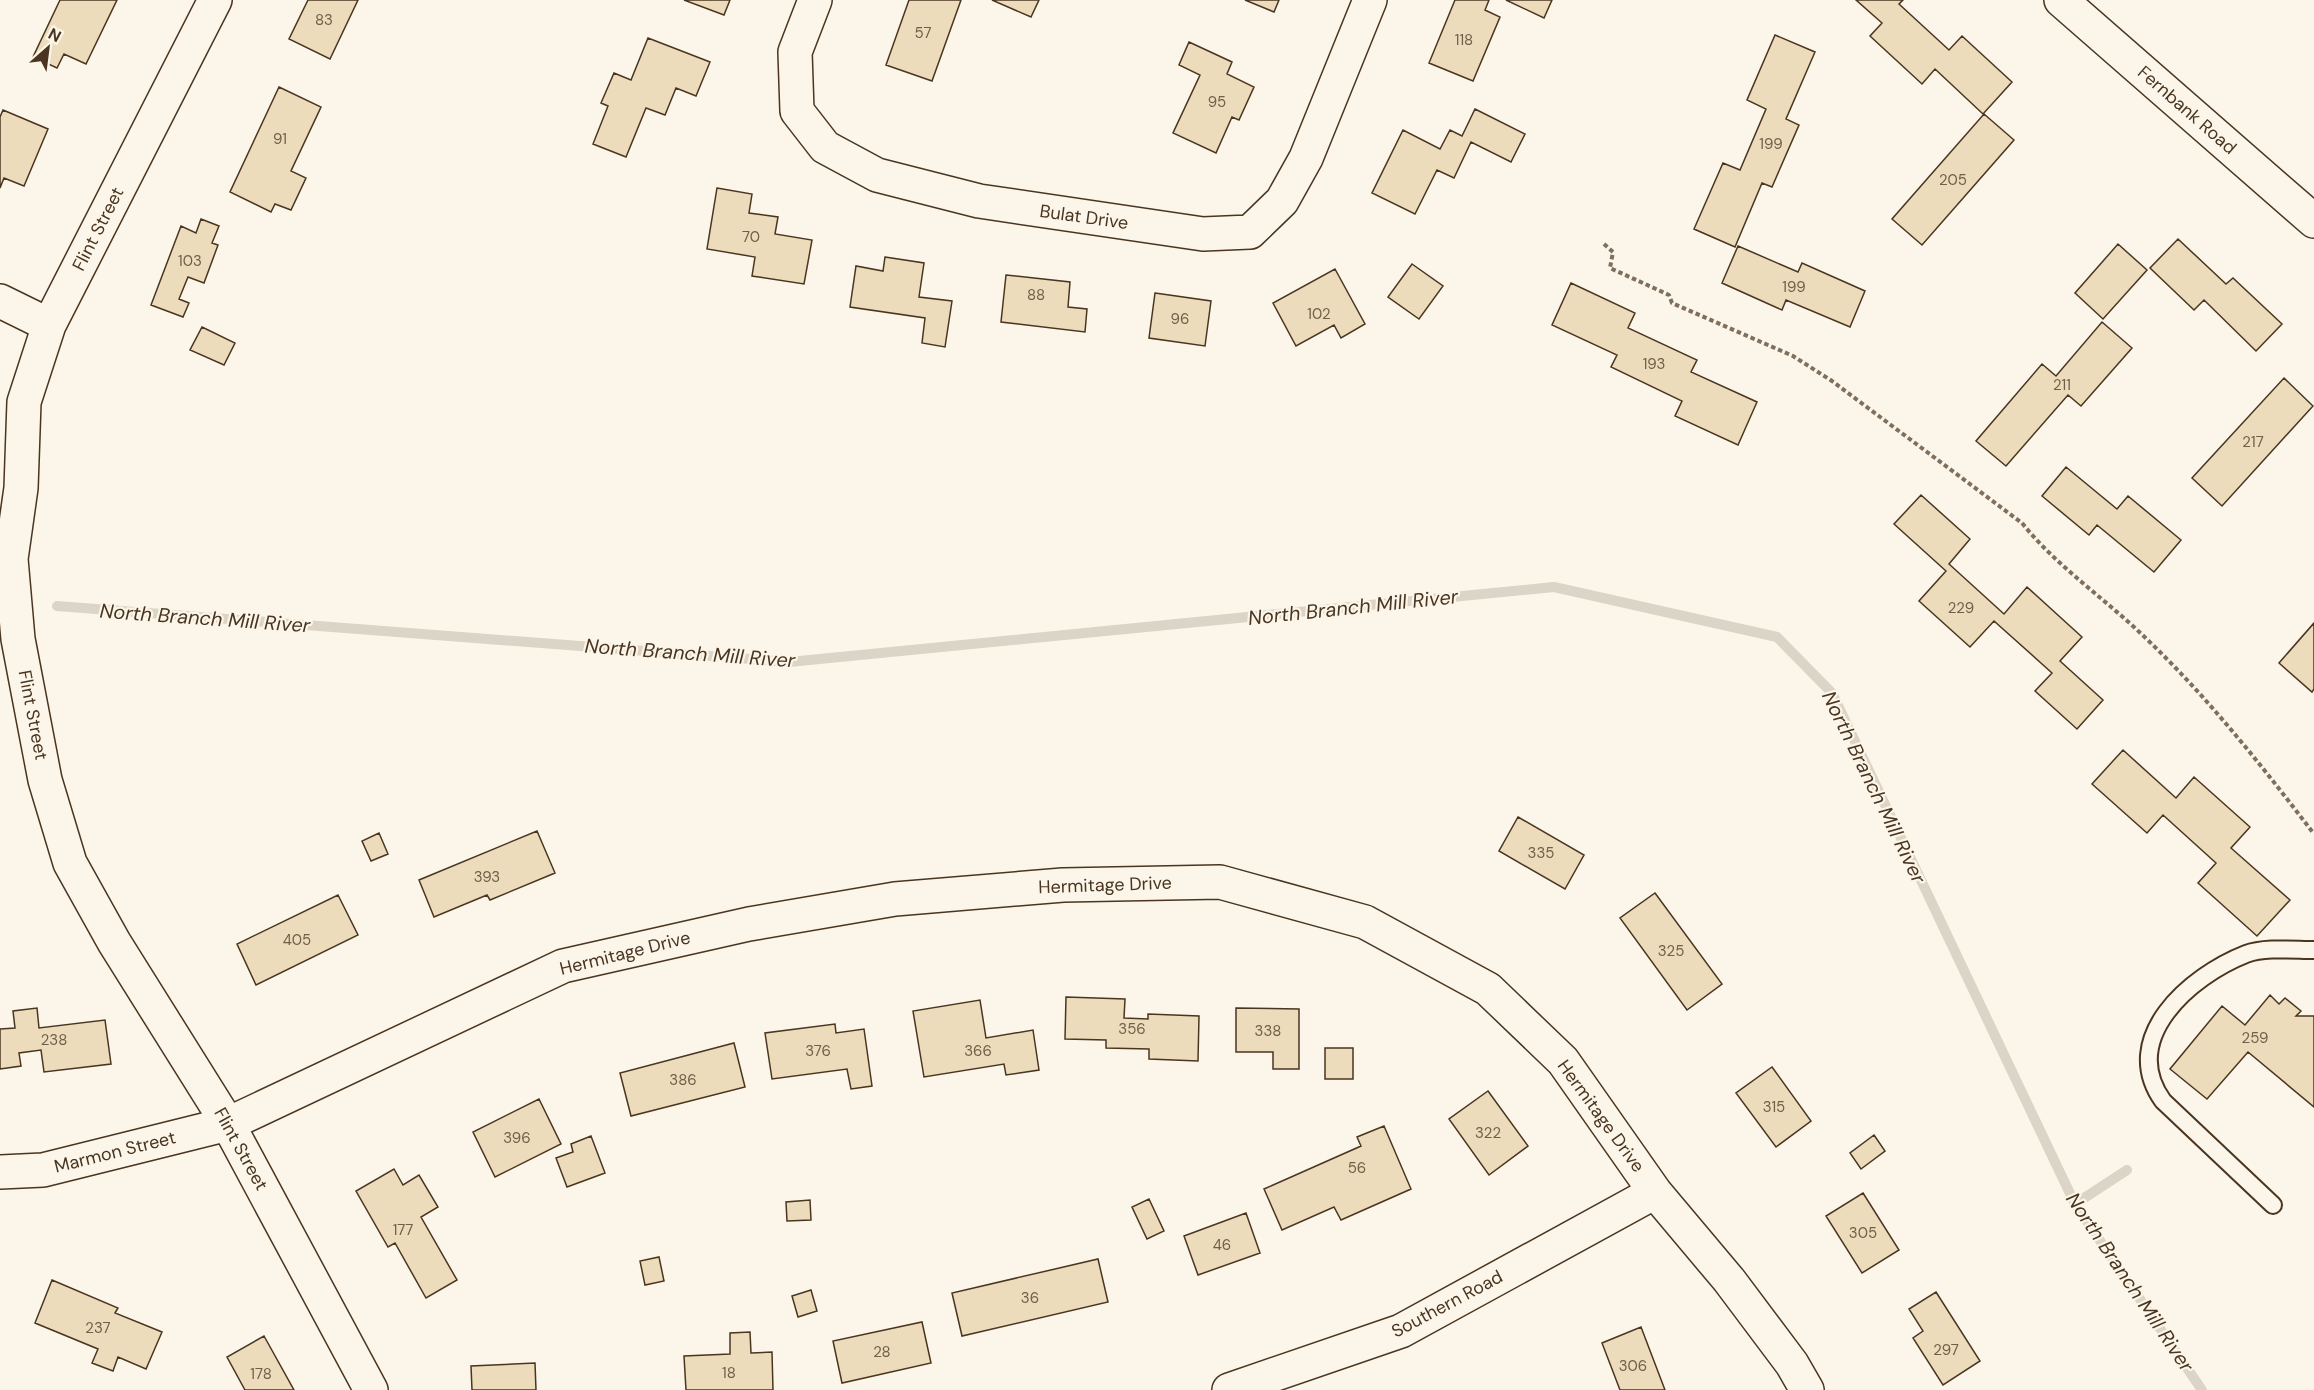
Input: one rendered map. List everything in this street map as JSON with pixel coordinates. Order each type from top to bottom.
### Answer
[{"type":"street","name":"Flint Street","points":[[215,0],[49,325],[24,402],[21,488],[11,560],[18,639],[45,780],[70,863],[114,942],[228,1124],[371,1390]]},
{"type":"street","name":"Bulat Drive","points":[[815,0],[795,52],[796,111],[825,147],[877,175],[979,201],[1203,234],[1250,232],[1282,201],[1306,159],[1370,0]]},
{"type":"street","name":"Fernbank Road","points":[[2061,0],[2314,220]]},
{"type":"street","points":[[0,301],[49,325]]},
{"type":"street","name":"Hermitage Drive","points":[[228,1124],[563,966],[749,924],[895,899],[1063,885],[1220,882],[1365,922],[1488,989],[1563,1060],[1655,1192],[1729,1280],[1792,1364],[1807,1390]]},
{"type":"street","name":"Marmon Street","points":[[0,1172],[43,1170],[228,1124]]},
{"type":"street","name":"Southern Road","points":[[1229,1390],[1401,1331],[1655,1192]]},
{"type":"lane","points":[[2273,1205],[2163,1101],[2150,1084],[2147,1058],[2151,1035],[2170,1009],[2202,977],[2248,953],[2314,950]]},
{"type":"path","points":[[1604,244],[1613,252],[1610,268],[1669,295],[1672,303],[1793,356],[1832,381],[2022,523],[2044,550],[2136,629],[2209,705],[2274,781],[2314,834]]},
{"type":"building","points":[[60,0],[117,0],[86,64],[64,54],[57,68],[33,57]]},
{"type":"building","points":[[308,0],[358,0],[330,59],[289,39]]},
{"type":"building","points":[[684,0],[730,0],[724,15]]},
{"type":"building","points":[[909,0],[961,0],[932,81],[886,65]]},
{"type":"building","points":[[992,0],[1039,0],[1031,17]]},
{"type":"building","points":[[1245,0],[1279,0],[1274,12]]},
{"type":"building","points":[[1455,0],[1489,0],[1485,10],[1500,17],[1473,81],[1429,63]]},
{"type":"building","points":[[1506,0],[1552,0],[1544,18]]},
{"type":"building","points":[[1856,0],[1903,0],[1899,4],[1949,50],[1962,36],[2012,82],[1983,114],[1935,69],[1922,84],[1870,36],[1882,23]]},
{"type":"building","points":[[1775,35],[1815,52],[1786,119],[1799,125],[1772,187],[1762,183],[1735,247],[1694,229],[1723,163],[1740,170],[1766,109],[1747,100]]},
{"type":"building","points":[[648,38],[710,62],[696,96],[676,88],[665,115],[646,108],[626,157],[593,144],[608,106],[601,103],[614,73],[631,80]]},
{"type":"building","points":[[1189,42],[1232,62],[1227,74],[1254,87],[1239,120],[1232,117],[1216,153],[1173,133],[1200,75],[1179,65]]},
{"type":"building","points":[[279,87],[321,107],[291,171],[306,178],[291,210],[275,204],[271,212],[230,192]]},
{"type":"building","points":[[1475,109],[1525,134],[1511,162],[1471,142],[1454,178],[1437,170],[1415,214],[1372,193],[1403,130],[1440,149],[1450,130],[1462,136]]},
{"type":"building","points":[[3,110],[48,129],[24,186],[4,178],[0,188],[0,117]]},
{"type":"building","points":[[1984,114],[2014,140],[1922,245],[1892,219]]},
{"type":"building","points":[[717,188],[752,194],[749,213],[778,217],[775,234],[812,240],[804,284],[752,276],[755,257],[707,249]]},
{"type":"building","points":[[201,219],[219,226],[212,243],[218,245],[204,283],[188,277],[179,299],[189,303],[183,317],[151,305],[181,226],[196,233]]},
{"type":"building","points":[[2178,239],[2226,284],[2233,278],[2282,324],[2256,351],[2204,300],[2194,310],[2150,268]]},
{"type":"building","points":[[2118,244],[2147,270],[2103,319],[2075,293]]},
{"type":"building","points":[[1738,246],[1798,272],[1802,263],[1865,291],[1850,327],[1786,300],[1782,310],[1722,283]]},
{"type":"building","points":[[885,257],[924,263],[919,297],[952,301],[945,347],[922,343],[925,318],[850,307],[856,266],[883,271]]},
{"type":"building","points":[[1412,264],[1443,286],[1419,319],[1388,297]]},
{"type":"building","points":[[1335,269],[1365,324],[1341,338],[1334,325],[1296,346],[1273,303]]},
{"type":"building","points":[[1006,275],[1070,282],[1068,307],[1087,309],[1085,332],[1001,322]]},
{"type":"building","points":[[1571,283],[1635,313],[1628,328],[1697,360],[1691,372],[1757,402],[1738,445],[1675,416],[1682,401],[1611,367],[1617,355],[1552,325]]},
{"type":"building","points":[[1155,293],[1211,301],[1205,346],[1149,338]]},
{"type":"building","points":[[2102,322],[2132,348],[2081,406],[2068,395],[2006,466],[1976,441],[2042,364],[2056,376]]},
{"type":"building","points":[[202,327],[235,343],[224,365],[190,350]]},
{"type":"building","points":[[2284,378],[2313,406],[2222,506],[2192,478]]},
{"type":"building","points":[[2066,467],[2117,509],[2128,496],[2181,540],[2154,572],[2097,525],[2089,535],[2042,496]]},
{"type":"building","points":[[1921,495],[1970,539],[1949,564],[2004,614],[2027,587],[2082,637],[2060,661],[2103,700],[2077,729],[2035,691],[2052,673],[1994,621],[1970,647],[1919,601],[1946,571],[1894,524]]},
{"type":"building","points":[[2314,623],[2314,689],[2312,692],[2279,663]]},
{"type":"building","points":[[2123,750],[2176,798],[2194,777],[2250,827],[2231,848],[2290,900],[2257,936],[2198,883],[2216,863],[2163,815],[2147,833],[2092,784]]},
{"type":"building","points":[[1518,817],[1584,855],[1565,889],[1499,851]]},
{"type":"building","points":[[537,831],[555,873],[490,900],[487,895],[434,917],[419,880]]},
{"type":"building","points":[[379,833],[388,854],[371,861],[362,841]]},
{"type":"building","points":[[1655,893],[1722,984],[1687,1010],[1620,918]]},
{"type":"building","points":[[338,895],[358,935],[256,985],[237,944]]},
{"type":"building","points":[[2270,995],[2279,1004],[2285,998],[2301,1011],[2296,1016],[2314,1016],[2314,1107],[2248,1052],[2207,1099],[2170,1069],[2222,1006],[2245,1025]]},
{"type":"building","points":[[1066,997],[1125,999],[1124,1018],[1148,1019],[1148,1014],[1199,1016],[1198,1061],[1149,1059],[1149,1049],[1106,1048],[1106,1040],[1065,1039]]},
{"type":"building","points":[[980,1000],[986,1038],[1033,1030],[1039,1070],[1006,1075],[1004,1064],[924,1077],[913,1011]]},
{"type":"building","points":[[37,1008],[39,1028],[105,1020],[111,1064],[44,1072],[41,1050],[19,1053],[21,1066],[0,1069],[0,1029],[15,1028],[13,1011]]},
{"type":"building","points":[[1236,1008],[1299,1009],[1299,1069],[1273,1069],[1273,1052],[1236,1052]]},
{"type":"building","points":[[835,1024],[836,1033],[864,1029],[872,1086],[851,1089],[847,1069],[772,1079],[765,1033]]},
{"type":"building","points":[[734,1043],[745,1087],[631,1116],[620,1073]]},
{"type":"building","points":[[1325,1048],[1353,1048],[1353,1079],[1325,1079]]},
{"type":"building","points":[[1772,1067],[1811,1121],[1776,1147],[1736,1093]]},
{"type":"building","points":[[1488,1091],[1528,1146],[1489,1175],[1449,1119]]},
{"type":"building","points":[[539,1099],[561,1144],[495,1177],[473,1132]]},
{"type":"building","points":[[1384,1126],[1411,1189],[1341,1220],[1334,1207],[1282,1230],[1264,1189],[1361,1146],[1357,1137]]},
{"type":"building","points":[[1874,1135],[1885,1151],[1861,1169],[1850,1153]]},
{"type":"building","points":[[591,1136],[605,1173],[567,1187],[556,1158],[573,1152],[571,1144]]},
{"type":"building","points":[[394,1169],[403,1185],[419,1175],[438,1207],[421,1217],[457,1280],[426,1298],[395,1243],[388,1247],[356,1191]]},
{"type":"building","points":[[1863,1193],[1899,1250],[1862,1273],[1826,1216]]},
{"type":"building","points":[[1149,1199],[1164,1231],[1147,1239],[1132,1207]]},
{"type":"building","points":[[810,1200],[811,1220],[787,1221],[786,1202]]},
{"type":"building","points":[[1246,1213],[1260,1253],[1198,1275],[1184,1236]]},
{"type":"building","points":[[659,1257],[664,1281],[645,1285],[640,1261]]},
{"type":"building","points":[[1098,1259],[1108,1302],[962,1336],[952,1293]]},
{"type":"building","points":[[52,1280],[118,1308],[115,1313],[162,1332],[146,1369],[118,1357],[113,1371],[92,1363],[98,1349],[35,1323]]},
{"type":"building","points":[[811,1290],[817,1311],[798,1317],[792,1296]]},
{"type":"building","points":[[1936,1292],[1980,1361],[1943,1385],[1913,1338],[1923,1331],[1909,1309]]},
{"type":"building","points":[[922,1322],[931,1363],[842,1383],[833,1341]]},
{"type":"building","points":[[1641,1327],[1665,1390],[1620,1390],[1602,1343]]},
{"type":"building","points":[[750,1332],[751,1353],[772,1352],[773,1390],[686,1390],[684,1356],[730,1354],[730,1333]]},
{"type":"building","points":[[264,1336],[294,1390],[245,1390],[227,1357]]},
{"type":"building","points":[[535,1363],[536,1390],[472,1390],[471,1366]]},
{"type":"waterway","name":"North Branch Mill River","points":[[57,606],[789,662],[1554,587],[1777,637],[1832,693],[2075,1204],[2202,1390]]},
{"type":"waterway","points":[[2075,1204],[2127,1170]]}]
